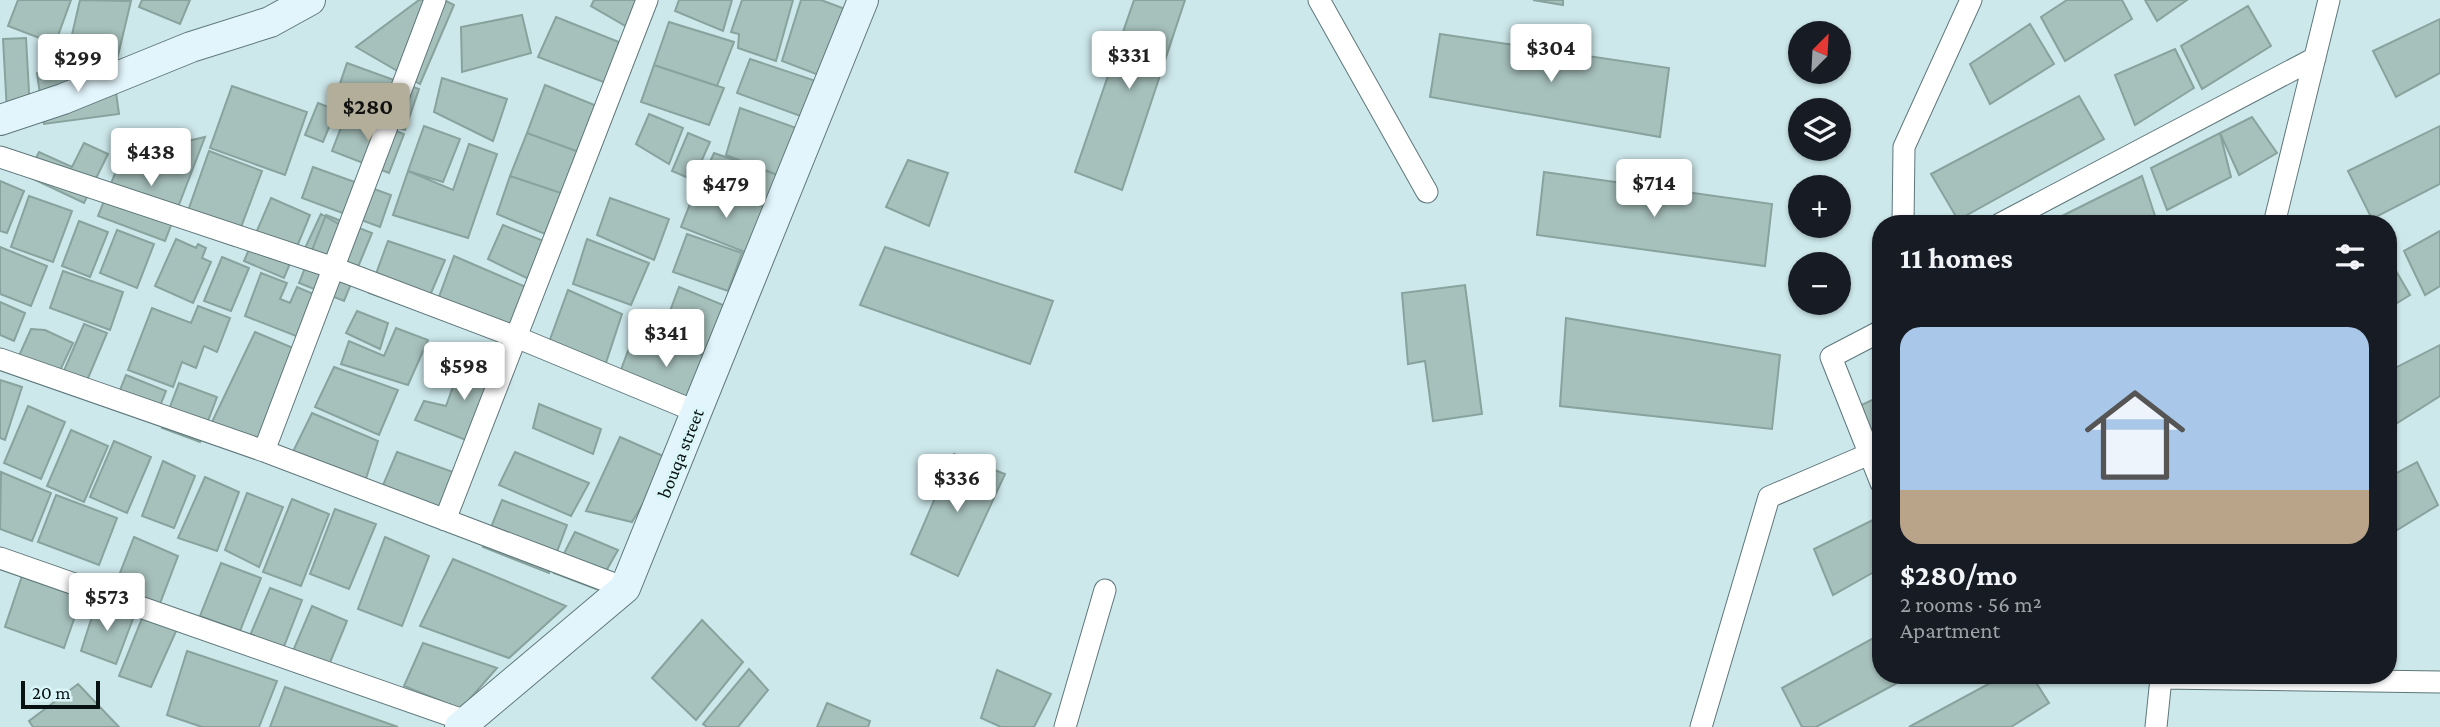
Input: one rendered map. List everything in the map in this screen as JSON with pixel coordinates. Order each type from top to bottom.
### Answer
[{"type":"street","points":[[0,120],[63,99],[191,47],[270,22],[310,0]]},
{"type":"street","points":[[264,451],[435,0]]},
{"type":"street","points":[[445,520],[647,0]]},
{"type":"street","name":"bouqa street","points":[[466,725],[625,588],[863,0]]},
{"type":"street","points":[[1320,0],[1427,192]]},
{"type":"street","points":[[1903,215],[1904,147],[1971,0]]},
{"type":"street","points":[[2276,215],[2329,0]]},
{"type":"street","points":[[2017,215],[2315,58]]},
{"type":"street","points":[[0,157],[334,268],[516,337],[697,412]]},
{"type":"street","points":[[1872,336],[1831,357],[1872,445]]},
{"type":"street","points":[[0,359],[264,451],[625,588]]},
{"type":"street","points":[[1701,727],[1769,497],[1872,452]]},
{"type":"street","points":[[0,558],[466,725]]},
{"type":"street","points":[[1065,727],[1105,590]]},
{"type":"street","points":[[2397,681],[2440,682]]},
{"type":"street","points":[[2156,727],[2159,684]]},
{"type":"building","points":[[18,0],[71,0],[55,44],[8,26]]},
{"type":"building","points":[[80,0],[131,1],[116,64],[68,52]]},
{"type":"building","points":[[142,0],[190,0],[180,24],[139,7]]},
{"type":"building","points":[[419,0],[444,0],[454,5],[420,84],[356,47]]},
{"type":"building","points":[[594,0],[641,0],[629,28],[591,6]]},
{"type":"building","points":[[679,0],[732,0],[723,31],[675,11]]},
{"type":"building","points":[[742,0],[793,0],[776,61],[738,48],[739,34],[731,32]]},
{"type":"building","points":[[801,0],[821,0],[848,10],[824,77],[782,61]]},
{"type":"building","points":[[1134,0],[1185,0],[1122,190],[1075,172]]},
{"type":"building","points":[[1533,0],[1563,0],[1563,5]]},
{"type":"building","points":[[2067,0],[2122,0],[2132,19],[2065,61],[2041,17]]},
{"type":"building","points":[[2145,0],[2187,0],[2157,21]]},
{"type":"building","points":[[2248,6],[2271,46],[2202,89],[2181,46]]},
{"type":"building","points":[[522,15],[531,53],[462,72],[461,27]]},
{"type":"building","points":[[556,17],[619,42],[606,83],[538,57]]},
{"type":"building","points":[[2440,19],[2440,73],[2396,97],[2373,51]]},
{"type":"building","points":[[669,22],[734,42],[717,86],[654,65]]},
{"type":"building","points":[[2030,24],[2054,64],[1990,104],[1970,64]]},
{"type":"building","points":[[1440,34],[1669,68],[1660,137],[1430,97]]},
{"type":"building","points":[[26,38],[30,110],[7,112],[3,39]]},
{"type":"building","points":[[2175,49],[2194,88],[2135,125],[2115,75]]},
{"type":"building","points":[[750,59],[819,82],[806,118],[737,93]]},
{"type":"building","points":[[112,63],[119,114],[44,124],[37,73]]},
{"type":"building","points":[[347,63],[419,89],[405,130],[333,104]]},
{"type":"building","points":[[654,65],[724,88],[709,125],[641,102]]},
{"type":"building","points":[[442,78],[507,99],[493,141],[434,112]]},
{"type":"building","points":[[545,85],[597,106],[579,152],[527,133]]},
{"type":"building","points":[[232,86],[307,112],[285,175],[210,148]]},
{"type":"building","points":[[2079,96],[2104,139],[1967,215],[1955,215],[1931,174]]},
{"type":"building","points":[[318,103],[336,110],[323,142],[305,135]]},
{"type":"building","points":[[740,108],[802,130],[783,177],[726,155]]},
{"type":"building","points":[[347,112],[404,134],[389,173],[332,151]]},
{"type":"building","points":[[649,114],[683,128],[669,164],[636,144]]},
{"type":"building","points":[[2252,117],[2277,153],[2239,175],[2220,133]]},
{"type":"building","points":[[424,126],[460,139],[443,182],[408,171]]},
{"type":"building","points":[[2440,126],[2440,184],[2380,215],[2370,215],[2348,171]]},
{"type":"building","points":[[527,133],[579,152],[567,195],[510,176]]},
{"type":"building","points":[[688,133],[710,142],[693,180],[672,171]]},
{"type":"building","points":[[2220,133],[2231,177],[2167,210],[2151,168]]},
{"type":"building","points":[[205,137],[165,241],[98,216],[122,156]]},
{"type":"building","points":[[84,143],[108,154],[84,203],[27,176],[39,152],[72,167]]},
{"type":"building","points":[[469,144],[497,154],[468,238],[393,215],[408,171],[453,190]]},
{"type":"building","points":[[209,151],[262,171],[234,246],[182,228]]},
{"type":"building","points":[[714,153],[783,177],[773,203],[702,179]]},
{"type":"building","points":[[908,160],[948,173],[929,226],[886,207]]},
{"type":"building","points":[[313,167],[391,195],[380,227],[302,198]]},
{"type":"building","points":[[1544,172],[1772,204],[1765,266],[1537,235]]},
{"type":"building","points":[[510,176],[567,195],[550,236],[497,214]]},
{"type":"building","points":[[2142,176],[2155,215],[2064,215]]},
{"type":"building","points":[[0,181],[24,191],[7,233],[0,231]]},
{"type":"building","points":[[697,186],[767,208],[755,256],[681,227]]},
{"type":"building","points":[[29,196],[72,211],[53,262],[11,247]]},
{"type":"building","points":[[271,198],[310,215],[284,278],[244,261]]},
{"type":"building","points":[[610,198],[669,219],[654,260],[597,235]]},
{"type":"building","points":[[321,214],[349,230],[335,278],[299,261]]},
{"type":"building","points":[[326,215],[372,233],[344,301],[299,283]]},
{"type":"building","points":[[79,221],[108,232],[90,277],[62,266]]},
{"type":"building","points":[[503,225],[549,243],[535,282],[488,259]]},
{"type":"building","points":[[117,230],[154,244],[137,288],[100,273]]},
{"type":"building","points":[[2440,231],[2440,286],[2425,295],[2404,251]]},
{"type":"building","points":[[687,234],[742,253],[728,291],[673,272]]},
{"type":"building","points":[[176,239],[196,248],[198,244],[206,248],[202,258],[211,262],[193,303],[155,286]]},
{"type":"building","points":[[587,239],[649,263],[631,305],[573,284]]},
{"type":"building","points":[[388,241],[445,260],[423,312],[369,293]]},
{"type":"building","points":[[0,247],[47,266],[31,306],[0,294]]},
{"type":"building","points":[[885,247],[1053,301],[1030,364],[860,305]]},
{"type":"building","points":[[454,256],[526,287],[510,344],[432,316]]},
{"type":"building","points":[[222,257],[249,268],[231,311],[204,301]]},
{"type":"building","points":[[63,271],[123,292],[110,330],[50,308]]},
{"type":"building","points":[[261,273],[287,283],[280,299],[290,303],[297,287],[330,301],[314,343],[245,316]]},
{"type":"building","points":[[2397,273],[2410,295],[2397,303]]},
{"type":"building","points":[[1465,285],[1482,414],[1433,421],[1425,361],[1408,364],[1402,293]]},
{"type":"building","points":[[679,287],[728,307],[712,359],[660,338]]},
{"type":"building","points":[[568,290],[622,314],[601,378],[544,356]]},
{"type":"building","points":[[0,302],[25,313],[14,341],[0,335]]},
{"type":"building","points":[[198,306],[230,318],[217,352],[204,346],[196,368],[182,362],[173,387],[128,370],[152,308],[191,323]]},
{"type":"building","points":[[357,311],[388,323],[380,349],[346,333]]},
{"type":"building","points":[[1566,318],[1780,355],[1772,429],[1560,406]]},
{"type":"building","points":[[84,324],[107,333],[86,383],[63,373]]},
{"type":"building","points":[[396,328],[428,340],[408,385],[341,364],[349,341],[384,356]]},
{"type":"building","points":[[31,329],[45,330],[73,343],[57,377],[18,358]]},
{"type":"building","points":[[636,329],[712,359],[697,408],[618,378]]},
{"type":"building","points":[[255,332],[305,353],[273,444],[212,422]]},
{"type":"building","points":[[2440,345],[2440,396],[2397,423],[2397,367]]},
{"type":"building","points":[[464,356],[502,372],[476,444],[415,420],[424,401],[446,406]]},
{"type":"building","points":[[334,367],[398,390],[379,435],[315,407]]},
{"type":"building","points":[[126,375],[166,391],[154,421],[114,405]]},
{"type":"building","points":[[0,380],[22,387],[5,440],[0,438]]},
{"type":"building","points":[[179,383],[217,397],[200,442],[162,428]]},
{"type":"building","points":[[1872,400],[1872,434],[1857,407]]},
{"type":"building","points":[[539,404],[601,429],[593,454],[533,428]]},
{"type":"building","points":[[28,406],[65,422],[41,479],[4,463]]},
{"type":"building","points":[[312,413],[378,441],[362,491],[287,464]]},
{"type":"building","points":[[71,430],[108,446],[84,502],[47,486]]},
{"type":"building","points":[[620,437],[670,459],[632,522],[586,511]]},
{"type":"building","points":[[114,441],[151,457],[127,513],[90,497]]},
{"type":"building","points":[[397,452],[456,473],[436,521],[375,504]]},
{"type":"building","points":[[515,452],[589,483],[571,516],[499,485]]},
{"type":"building","points":[[954,454],[1005,474],[958,576],[911,554]]},
{"type":"building","points":[[163,461],[195,476],[174,528],[142,516]]},
{"type":"building","points":[[2417,462],[2438,505],[2397,530],[2397,473]]},
{"type":"building","points":[[1,472],[51,493],[32,541],[0,529]]},
{"type":"building","points":[[205,477],[239,492],[217,551],[178,538]]},
{"type":"building","points":[[247,493],[283,507],[259,567],[225,550]]},
{"type":"building","points":[[56,495],[117,518],[99,565],[38,542]]},
{"type":"building","points":[[292,499],[329,514],[301,586],[263,572]]},
{"type":"building","points":[[502,500],[567,525],[549,573],[483,547]]},
{"type":"building","points":[[335,509],[376,524],[349,589],[310,574]]},
{"type":"building","points":[[1872,520],[1872,573],[1833,595],[1814,549]]},
{"type":"building","points":[[575,532],[618,550],[596,589],[554,573]]},
{"type":"building","points":[[134,537],[178,556],[159,606],[113,591]]},
{"type":"building","points":[[385,537],[429,556],[402,626],[358,609]]},
{"type":"building","points":[[453,559],[566,606],[509,658],[420,626]]},
{"type":"building","points":[[221,563],[261,578],[240,631],[200,616]]},
{"type":"building","points":[[23,573],[83,593],[64,648],[5,627]]},
{"type":"building","points":[[270,588],[302,600],[283,649],[249,638]]},
{"type":"building","points":[[97,601],[134,616],[116,664],[81,651]]},
{"type":"building","points":[[312,606],[347,621],[329,665],[293,651]]},
{"type":"building","points":[[143,616],[177,629],[151,687],[119,676]]},
{"type":"building","points":[[702,620],[743,662],[696,720],[652,678]]},
{"type":"building","points":[[1872,639],[1872,684],[1895,684],[1816,727],[1802,727],[1782,688]]},
{"type":"building","points":[[423,643],[497,668],[461,709],[404,686]]},
{"type":"building","points":[[187,651],[277,681],[259,727],[202,727],[167,715]]},
{"type":"building","points":[[749,669],[768,690],[738,727],[707,727],[703,724]]},
{"type":"building","points":[[997,670],[1051,694],[1034,727],[1001,727],[981,718]]},
{"type":"building","points":[[78,684],[119,727],[33,727],[29,721]]},
{"type":"building","points":[[1988,684],[2037,684],[2049,703],[2011,727],[1909,727]]},
{"type":"building","points":[[285,687],[398,727],[270,727]]},
{"type":"building","points":[[827,703],[870,721],[868,727],[817,727]]}]
